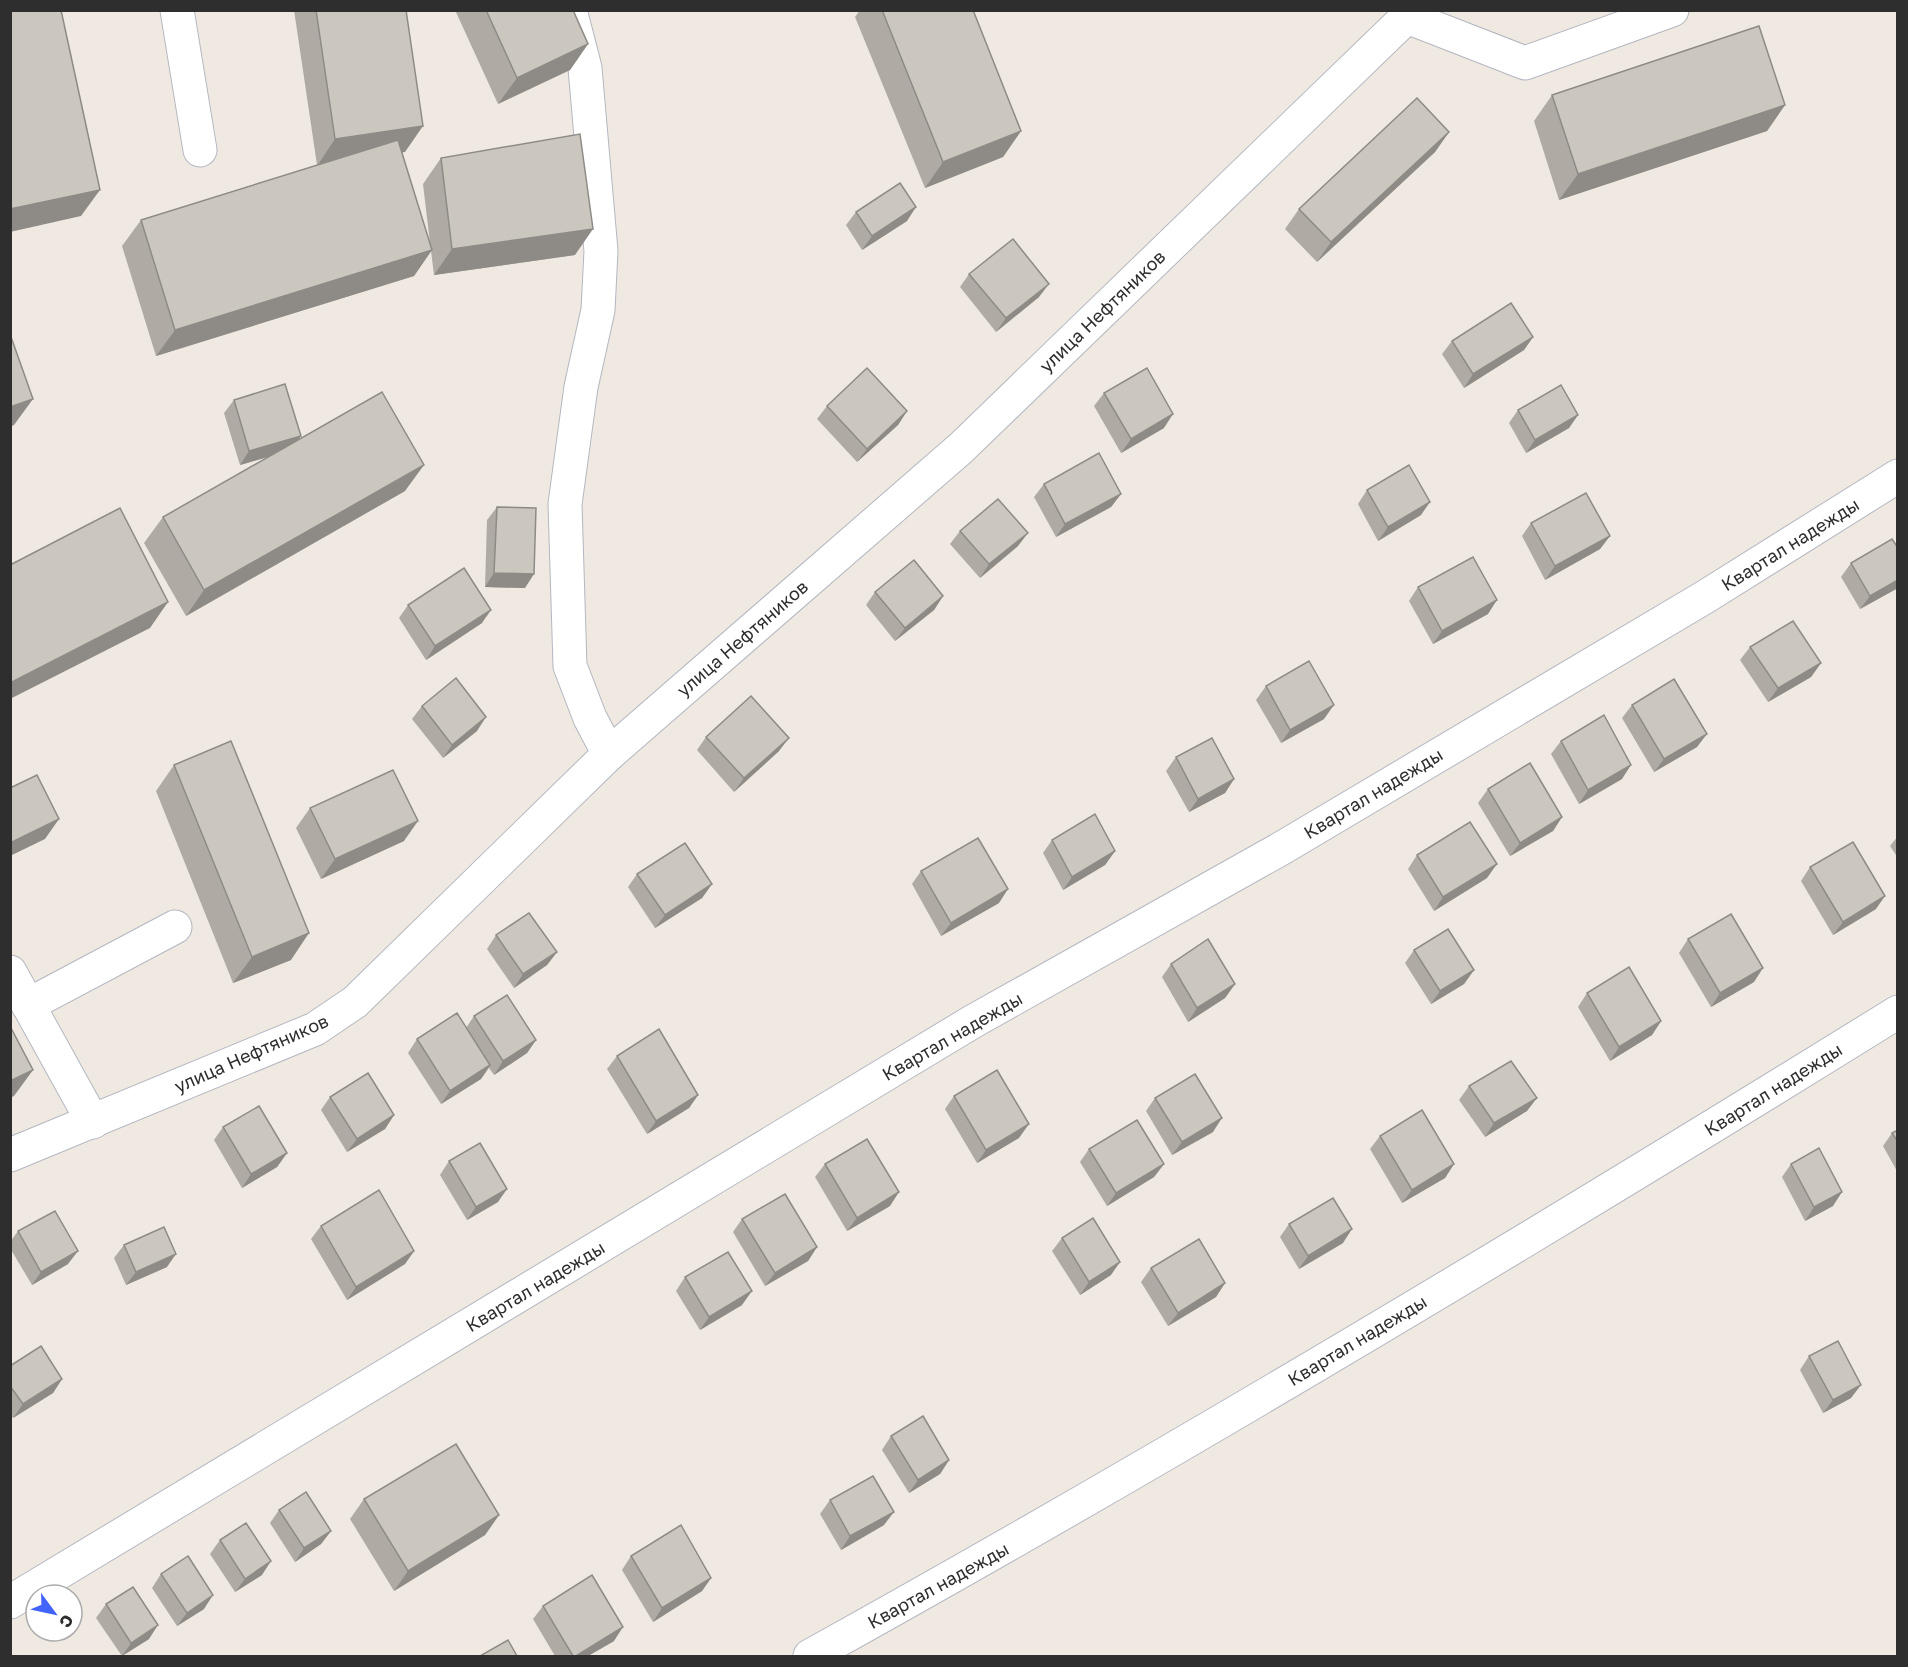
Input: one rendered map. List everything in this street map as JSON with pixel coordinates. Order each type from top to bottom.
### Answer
[{"type":"street","points":[[177,10],[200,150]]},
{"type":"street","points":[[570,10],[585,69],[601,251],[598,310],[581,387],[565,504],[570,666],[590,718],[609,754]]},
{"type":"street","points":[[1411,14],[1526,63],[1672,10]]},
{"type":"street","name":"улица Нефтяников","points":[[10,1155],[315,1029],[355,1002],[609,754],[961,448],[1411,14]]},
{"type":"street","name":"Квартал надежды","points":[[10,1602],[972,1022],[1282,848],[1705,597],[1898,476]]},
{"type":"street","points":[[28,1005],[175,927]]},
{"type":"street","points":[[10,972],[93,1122]]},
{"type":"street","name":"Квартал надежды","points":[[810,1656],[1017,1542],[1570,1213],[1898,1012]]},
{"type":"building","points":[[10,10],[61,10],[100,190],[10,209]]},
{"type":"building","points":[[316,10],[406,10],[423,126],[335,139]]},
{"type":"building","points":[[486,10],[573,10],[588,44],[517,78]]},
{"type":"building","points":[[882,10],[973,10],[1021,131],[943,162]]},
{"type":"building","points":[[1759,26],[1785,105],[1578,174],[1552,95]]},
{"type":"building","points":[[1417,98],[1449,132],[1331,242],[1299,209]]},
{"type":"building","points":[[580,134],[593,229],[452,249],[441,158]]},
{"type":"building","points":[[398,140],[432,250],[175,330],[141,220]]},
{"type":"building","points":[[900,183],[916,207],[872,236],[856,212]]},
{"type":"building","points":[[1013,239],[1049,284],[1006,318],[969,274]]},
{"type":"building","points":[[1511,303],[1533,337],[1473,374],[1452,341]]},
{"type":"building","points":[[10,334],[33,399],[10,407]]},
{"type":"building","points":[[867,368],[907,411],[867,449],[827,406]]},
{"type":"building","points":[[1147,368],[1173,414],[1131,439],[1104,393]]},
{"type":"building","points":[[285,384],[301,436],[249,451],[234,400]]},
{"type":"building","points":[[1561,385],[1578,415],[1535,440],[1518,410]]},
{"type":"building","points":[[382,392],[424,465],[204,590],[163,517]]},
{"type":"building","points":[[1099,453],[1121,494],[1065,524],[1044,484]]},
{"type":"building","points":[[1409,465],[1430,502],[1388,527],[1367,490]]},
{"type":"building","points":[[1586,493],[1610,536],[1555,566],[1531,523]]},
{"type":"building","points":[[998,499],[1028,533],[989,564],[960,531]]},
{"type":"building","points":[[497,507],[536,508],[534,574],[494,573]]},
{"type":"building","points":[[120,508],[168,602],[10,683],[10,565]]},
{"type":"building","points":[[1892,539],[1898,548],[1898,580],[1870,596],[1851,563]]},
{"type":"building","points":[[1473,557],[1497,600],[1442,631],[1418,587]]},
{"type":"building","points":[[914,560],[943,596],[905,628],[875,592]]},
{"type":"building","points":[[464,568],[491,610],[435,646],[408,605]]},
{"type":"building","points":[[1793,621],[1821,663],[1778,688],[1750,647]]},
{"type":"building","points":[[1309,661],[1334,705],[1290,730],[1266,686]]},
{"type":"building","points":[[456,678],[486,717],[452,745],[422,706]]},
{"type":"building","points":[[1674,679],[1707,734],[1664,759],[1632,705]]},
{"type":"building","points":[[751,696],[789,738],[744,778],[706,737]]},
{"type":"building","points":[[1604,715],[1631,765],[1588,790],[1561,741]]},
{"type":"building","points":[[1212,738],[1234,779],[1198,799],[1176,757]]},
{"type":"building","points":[[231,741],[309,933],[252,957],[174,765]]},
{"type":"building","points":[[1530,763],[1562,817],[1520,843],[1488,789]]},
{"type":"building","points":[[393,770],[418,821],[335,859],[310,808]]},
{"type":"building","points":[[37,775],[59,819],[10,843],[10,788]]},
{"type":"building","points":[[1095,814],[1115,851],[1072,877],[1052,840]]},
{"type":"building","points":[[1470,822],[1497,864],[1443,897],[1417,855]]},
{"type":"building","points":[[978,838],[1008,889],[951,923],[921,871]]},
{"type":"building","points":[[1853,842],[1885,896],[1843,922],[1810,867]]},
{"type":"building","points":[[685,843],[712,884],[665,915],[637,874]]},
{"type":"building","points":[[529,913],[557,952],[523,974],[496,935]]},
{"type":"building","points":[[1731,914],[1763,968],[1720,993],[1688,939]]},
{"type":"building","points":[[1448,929],[1474,970],[1440,991],[1414,950]]},
{"type":"building","points":[[1208,939],[1235,984],[1197,1008],[1171,964]]},
{"type":"building","points":[[1629,967],[1661,1021],[1619,1047],[1587,993]]},
{"type":"building","points":[[507,995],[536,1040],[503,1061],[474,1016]]},
{"type":"building","points":[[457,1013],[490,1065],[450,1091],[417,1039]]},
{"type":"building","points":[[10,1026],[33,1070],[10,1081]]},
{"type":"building","points":[[659,1029],[698,1095],[656,1121],[617,1056]]},
{"type":"building","points":[[1511,1061],[1537,1098],[1494,1123],[1469,1086]]},
{"type":"building","points":[[997,1070],[1029,1124],[986,1150],[954,1096]]},
{"type":"building","points":[[368,1073],[394,1115],[357,1139],[330,1097]]},
{"type":"building","points":[[1195,1074],[1222,1118],[1182,1142],[1155,1098]]},
{"type":"building","points":[[259,1106],[287,1153],[251,1174],[223,1127]]},
{"type":"building","points":[[1422,1110],[1454,1164],[1412,1190],[1380,1136]]},
{"type":"building","points":[[1137,1120],[1164,1164],[1116,1193],[1089,1149]]},
{"type":"building","points":[[1898,1130],[1898,1142],[1892,1133]]},
{"type":"building","points":[[867,1139],[899,1192],[857,1218],[825,1164]]},
{"type":"building","points":[[480,1143],[507,1189],[476,1207],[449,1161]]},
{"type":"building","points":[[1819,1148],[1842,1192],[1814,1207],[1791,1164]]},
{"type":"building","points":[[379,1190],[414,1251],[356,1287],[321,1226]]},
{"type":"building","points":[[785,1194],[817,1247],[775,1273],[742,1219]]},
{"type":"building","points":[[1333,1198],[1352,1229],[1308,1256],[1289,1224]]},
{"type":"building","points":[[55,1211],[78,1251],[41,1272],[18,1231]]},
{"type":"building","points":[[1093,1218],[1120,1262],[1089,1282],[1062,1238]]},
{"type":"building","points":[[164,1227],[176,1254],[136,1272],[124,1245]]},
{"type":"building","points":[[1199,1239],[1225,1283],[1178,1313],[1151,1268]]},
{"type":"building","points":[[728,1252],[752,1291],[709,1317],[685,1277]]},
{"type":"building","points":[[1838,1341],[1861,1385],[1833,1400],[1809,1356]]},
{"type":"building","points":[[41,1346],[62,1379],[23,1404],[10,1386],[10,1366]]},
{"type":"building","points":[[923,1416],[949,1460],[918,1480],[891,1436]]},
{"type":"building","points":[[456,1444],[499,1515],[408,1571],[364,1499]]},
{"type":"building","points":[[873,1476],[894,1512],[850,1536],[830,1500]]},
{"type":"building","points":[[306,1492],[331,1531],[304,1548],[279,1510]]},
{"type":"building","points":[[246,1523],[271,1561],[245,1579],[220,1540]]},
{"type":"building","points":[[681,1525],[711,1578],[662,1608],[631,1556]]},
{"type":"building","points":[[188,1556],[213,1595],[187,1613],[161,1574]]},
{"type":"building","points":[[592,1575],[623,1627],[573,1656],[543,1606]]},
{"type":"building","points":[[133,1587],[158,1625],[131,1643],[106,1604]]},
{"type":"building","points":[[508,1640],[517,1656],[480,1656]]}]
